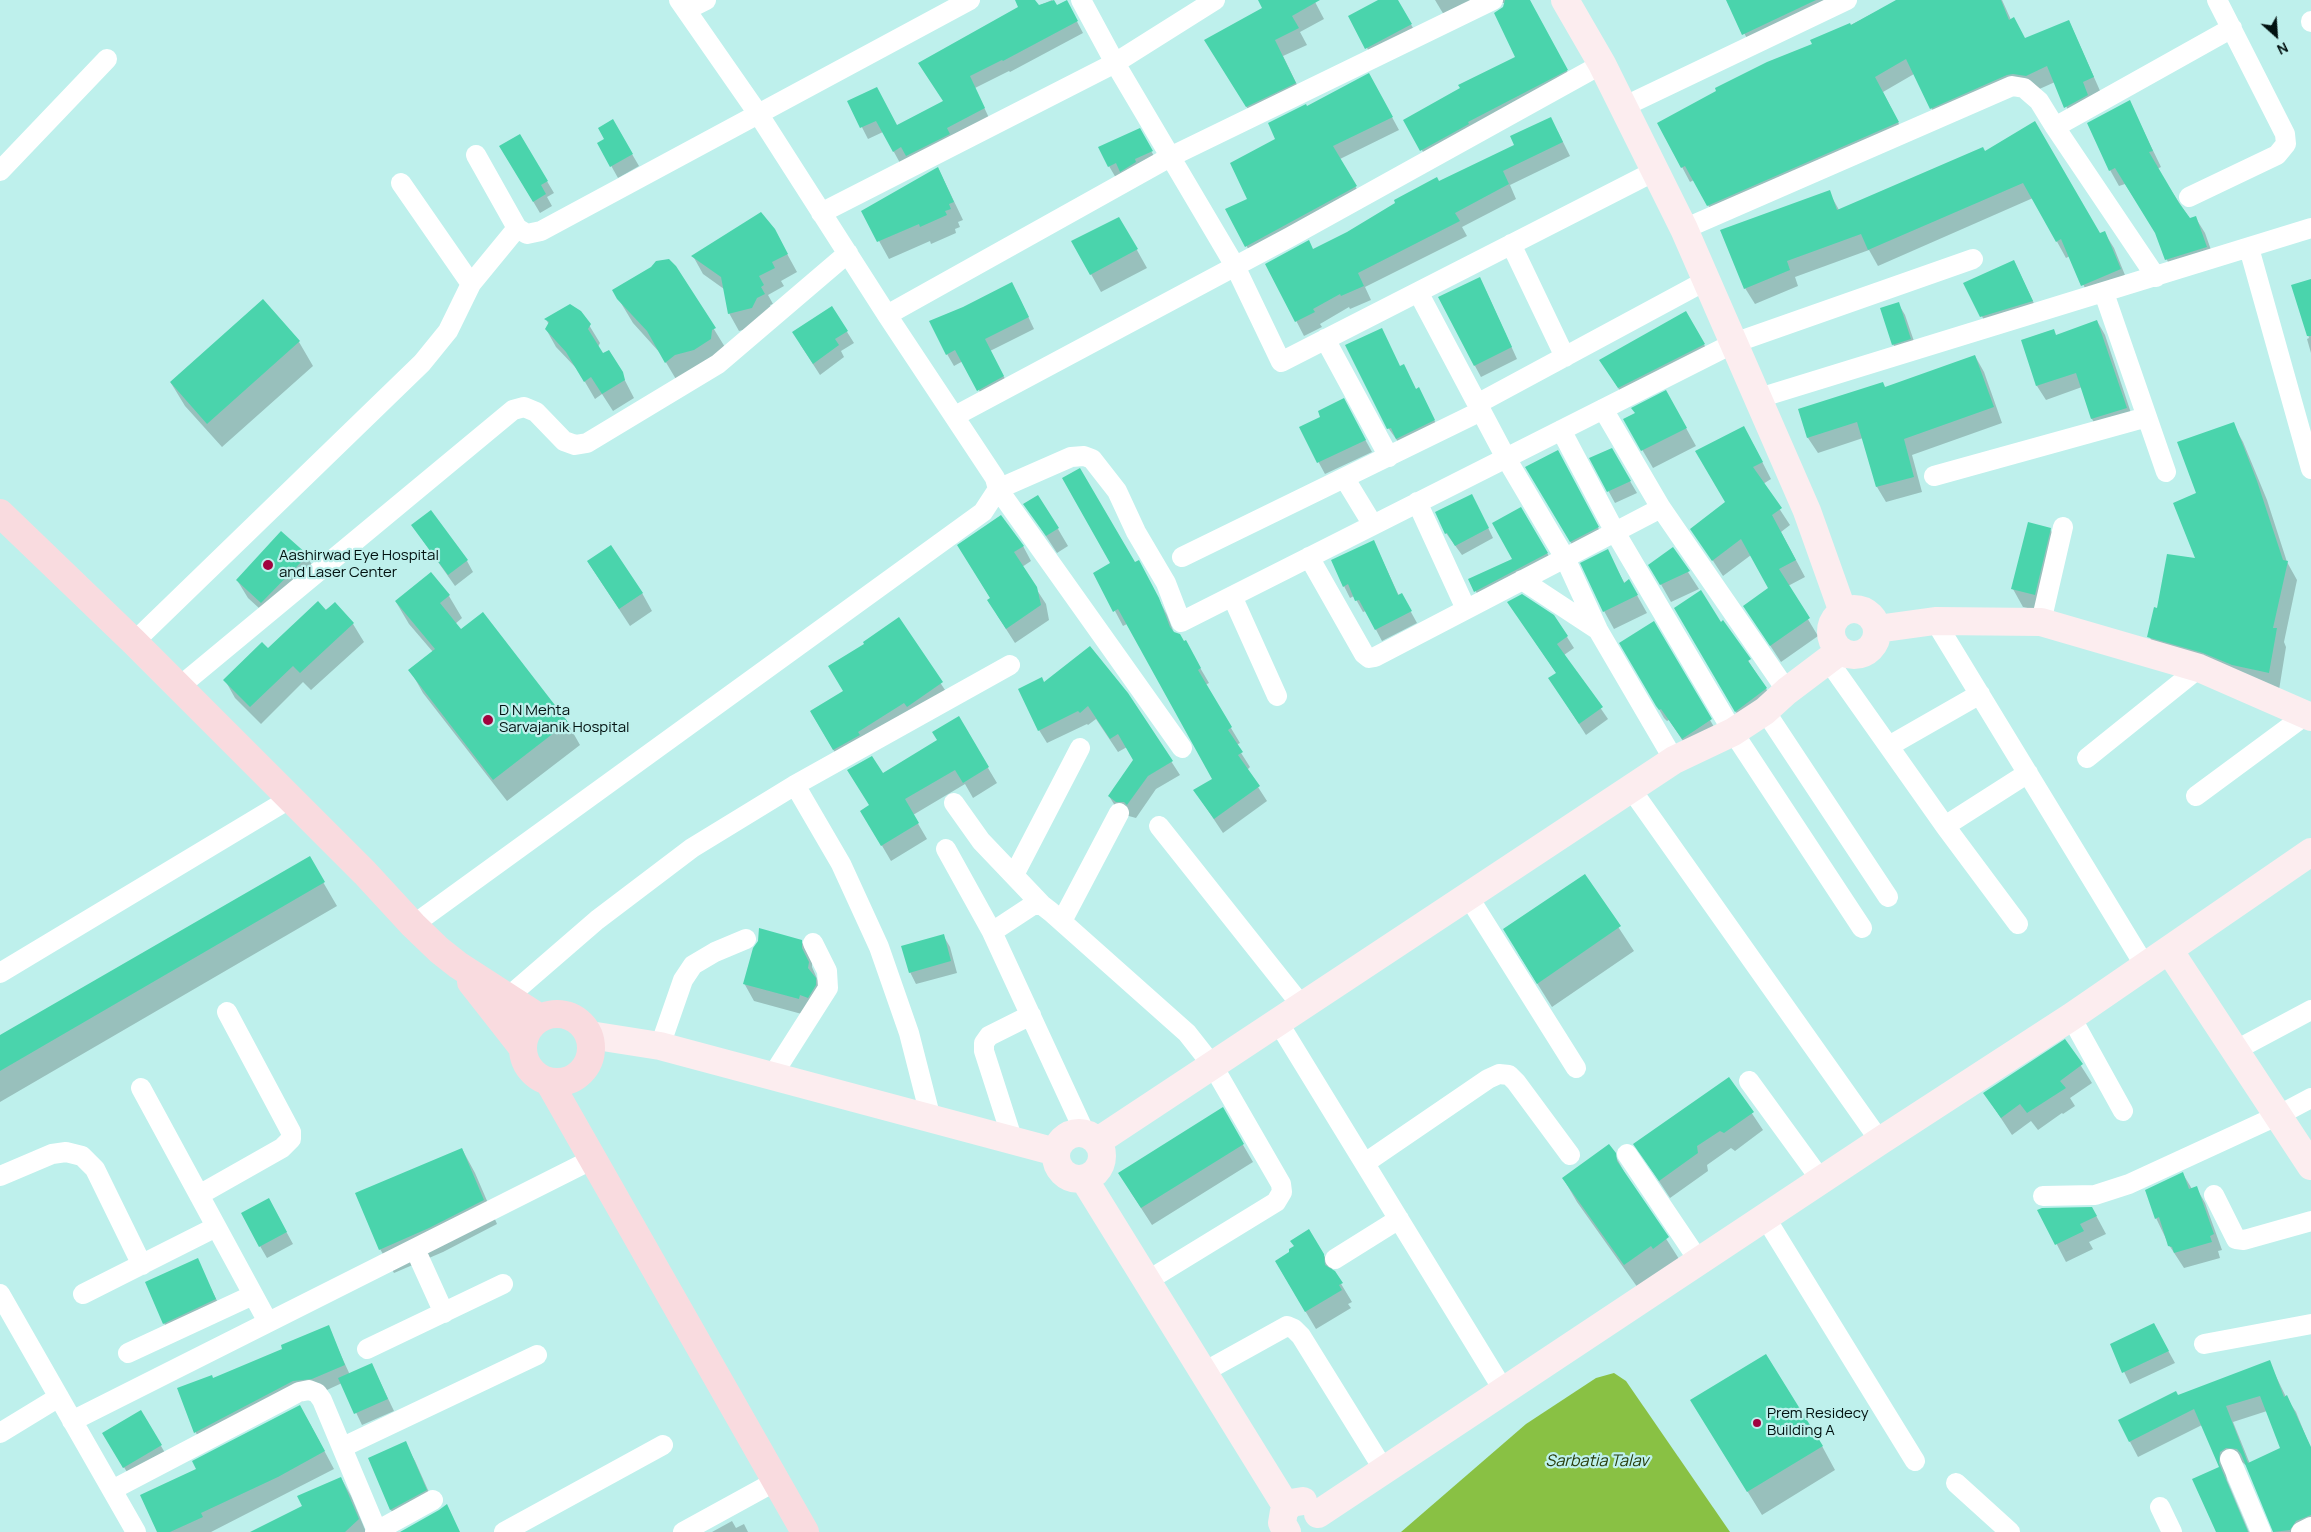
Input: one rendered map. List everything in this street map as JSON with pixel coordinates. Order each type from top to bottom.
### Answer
[{"type":"main road","points":[[0,513],[134,642],[291,798],[413,925],[458,965],[540,1018]]},
{"type":"main road","points":[[458,965],[522,1047]]},
{"type":"main road","points":[[563,1013],[574,1017],[583,1024],[590,1035],[592,1045],[591,1056],[583,1070],[571,1080],[549,1082],[538,1077],[530,1069],[524,1059],[522,1047],[527,1030],[540,1018],[551,1014],[563,1013]]},
{"type":"main road","points":[[549,1082],[805,1532]]},
{"type":"street","points":[[706,0],[682,5],[759,114],[887,315],[995,478],[998,489],[1182,748]]},
{"type":"street","points":[[476,155],[517,228],[527,234],[541,231],[970,0]]},
{"type":"street","points":[[1081,0],[1115,63],[1235,266],[1281,362],[1655,171]]},
{"type":"street","points":[[822,213],[1115,63],[1215,0]]},
{"type":"street","points":[[887,315],[1170,157],[1493,0]]},
{"type":"street","points":[[1565,0],[1602,64],[1707,280],[1807,511],[1843,612]]},
{"type":"street","points":[[1623,107],[1847,0]]},
{"type":"street","points":[[2189,197],[2277,155],[2286,144],[2285,134],[2217,0]]},
{"type":"street","points":[[2055,127],[2232,28]]},
{"type":"street","points":[[0,171],[107,59]]},
{"type":"street","points":[[955,416],[1235,266],[1602,64]]},
{"type":"street","points":[[1684,230],[2012,86],[2024,88],[2039,100],[2055,127],[2156,277]]},
{"type":"street","points":[[401,183],[471,284]]},
{"type":"street","points":[[134,642],[422,363],[448,332],[471,284],[517,228]]},
{"type":"street","points":[[1759,398],[2311,228]]},
{"type":"street","points":[[1510,244],[1565,357]]},
{"type":"street","points":[[2249,248],[2311,469]]},
{"type":"street","points":[[179,687],[513,410],[524,407],[536,412],[564,441],[574,445],[588,443],[718,364],[848,253]]},
{"type":"street","points":[[413,925],[983,512],[998,489],[1071,457],[1084,456],[1092,459],[1117,492],[1136,532],[1166,583],[1181,622],[1734,343],[1973,259]]},
{"type":"street","points":[[1182,557],[1389,457],[1565,357],[1707,280]]},
{"type":"street","points":[[1418,292],[1506,458],[1565,558],[1598,630],[1674,760]]},
{"type":"street","points":[[2104,292],[2166,472]]},
{"type":"street","points":[[1325,339],[1389,457]]},
{"type":"street","points":[[1603,409],[1661,508],[1787,691]]},
{"type":"street","points":[[1934,476],[2147,417]]},
{"type":"street","points":[[1561,430],[1614,532],[1733,732],[1862,928]]},
{"type":"street","points":[[1345,479],[1373,525]]},
{"type":"street","points":[[1416,502],[1466,609]]},
{"type":"street","points":[[1309,557],[1364,654],[1369,658],[1661,508]]},
{"type":"street","points":[[2041,622],[2064,527]]},
{"type":"street","points":[[1522,580],[1598,630]]},
{"type":"street","points":[[1232,596],[1277,696]]},
{"type":"street","points":[[946,849],[992,932],[1030,1015],[1092,1137],[1102,1148],[1102,1164],[1097,1171],[1084,1179],[1069,1177],[1058,1167],[1056,1152],[1058,1145],[1070,1134],[1092,1137],[1213,1066],[1674,760],[1733,732],[1765,711],[1833,655],[1852,656],[1865,652],[1875,643],[1877,629],[1875,622],[1865,612],[1858,609],[1843,612],[1832,623],[1833,655],[1889,746],[1945,826],[2018,924]]},
{"type":"street","points":[[1877,629],[1935,621],[2041,622],[2199,668],[2309,716]]},
{"type":"street","points":[[1935,621],[2145,966]]},
{"type":"street","points":[[508,997],[597,920],[692,848],[795,785],[1010,665]]},
{"type":"street","points":[[2087,758],[2199,668]]},
{"type":"street","points":[[1889,746],[1980,694]]},
{"type":"street","points":[[1765,711],[1888,897]]},
{"type":"street","points":[[2196,796],[2309,716]]},
{"type":"street","points":[[1014,875],[1080,748]]},
{"type":"street","points":[[1945,826],[2028,773]]},
{"type":"street","points":[[795,785],[841,864],[879,947],[909,1033],[931,1119]]},
{"type":"street","points":[[1631,789],[1880,1141]]},
{"type":"street","points":[[0,973],[291,798]]},
{"type":"street","points":[[954,803],[980,841],[1042,905],[1176,1022],[1213,1066],[1281,1184],[1282,1192],[1276,1202],[1147,1281]]},
{"type":"street","points":[[1062,921],[1119,813]]},
{"type":"street","points":[[1159,826],[1302,1006]]},
{"type":"street","points":[[1084,1179],[1204,1372],[1287,1519],[1302,1501],[1312,1505],[1316,1523],[1384,1470],[1880,1141],[2071,1017],[2311,852]]},
{"type":"street","points":[[1468,896],[1576,1068]]},
{"type":"street","points":[[992,932],[1033,905],[1042,905]]},
{"type":"street","points":[[660,1046],[683,980],[693,965],[715,952],[746,939]]},
{"type":"street","points":[[772,1076],[828,988],[828,971],[813,943]]},
{"type":"street","points":[[2174,946],[2241,1047],[2294,1107],[2311,1142]]},
{"type":"street","points":[[2241,1047],[2311,1010]]},
{"type":"street","points":[[199,1195],[282,1148],[291,1139],[291,1132],[227,1012]]},
{"type":"street","points":[[1014,1141],[984,1051],[984,1043],[990,1036],[1030,1015]]},
{"type":"street","points":[[2071,1017],[2123,1111]]},
{"type":"street","points":[[1278,1022],[1504,1391]]},
{"type":"street","points":[[590,1035],[660,1046],[1056,1152]]},
{"type":"street","points":[[1365,1164],[1488,1079],[1499,1074],[1509,1075],[1516,1082],[1570,1155]]},
{"type":"street","points":[[1749,1081],[1821,1180]]},
{"type":"street","points":[[140,1088],[268,1322]]},
{"type":"street","points":[[2294,1107],[2311,1166]]},
{"type":"street","points":[[2042,1196],[2095,1195],[2129,1184],[2294,1107]]},
{"type":"street","points":[[0,1176],[52,1154],[66,1152],[82,1156],[95,1169],[142,1265]]},
{"type":"street","points":[[1627,1154],[1699,1261]]},
{"type":"street","points":[[72,1421],[593,1159]]},
{"type":"street","points":[[2214,1195],[2236,1239],[2244,1240],[2311,1221]]},
{"type":"street","points":[[1765,1217],[1915,1461]]},
{"type":"street","points":[[1335,1259],[1398,1219]]},
{"type":"street","points":[[83,1294],[216,1227]]},
{"type":"street","points":[[415,1249],[444,1313]]},
{"type":"street","points":[[367,1349],[503,1284]]},
{"type":"street","points":[[0,1294],[112,1490],[128,1529]]},
{"type":"street","points":[[128,1353],[253,1295]]},
{"type":"street","points":[[2204,1344],[2311,1324]]},
{"type":"street","points":[[1204,1372],[1287,1326],[1294,1329],[1301,1336],[1384,1470]]},
{"type":"street","points":[[343,1447],[537,1355]]},
{"type":"street","points":[[112,1490],[299,1392],[309,1390],[317,1393],[322,1400],[343,1447],[376,1531],[432,1500]]},
{"type":"street","points":[[0,1433],[59,1397]]},
{"type":"street","points":[[504,1532],[663,1446]]},
{"type":"street","points":[[2230,1459],[2261,1532]]},
{"type":"street","points":[[683,1532],[776,1481]]},
{"type":"street","points":[[1956,1483],[2010,1532]]},
{"type":"street","points":[[2160,1507],[2172,1532]]},
{"type":"street","points":[[2301,1532],[2311,1527]]},
{"type":"water","name":"Sarbatia Talav","points":[[1614,1373],[1626,1381],[1730,1532],[1401,1532],[1526,1424],[1596,1378]]},
{"type":"building","points":[[1015,0],[1035,0],[1039,5],[1054,0],[1057,5],[1067,0],[1078,21],[1003,61],[970,76],[985,108],[947,128],[950,134],[906,156],[901,147],[893,152],[876,121],[860,128],[847,101],[877,87],[897,125],[943,101],[918,63],[1018,7]]},
{"type":"building","points":[[1258,0],[1320,0],[1292,16],[1299,28],[1275,40],[1296,83],[1246,107],[1204,40],[1262,8]]},
{"type":"building","points":[[1378,0],[1398,0],[1412,24],[1365,49],[1348,16]]},
{"type":"building","points":[[1505,0],[1530,0],[1568,70],[1468,122],[1469,124],[1420,151],[1403,120],[1460,88],[1458,85],[1515,57],[1494,13],[1503,7]]},
{"type":"building","points":[[1726,0],[1816,0],[1742,35]]},
{"type":"building","points":[[1896,0],[2001,0],[2009,20],[2014,17],[2025,38],[2069,20],[2094,77],[2083,82],[2088,95],[2064,108],[2047,66],[2026,76],[2007,75],[1930,109],[1906,59],[1875,77],[1899,122],[1707,206],[1685,166],[1681,168],[1657,123],[1716,91],[1715,88],[1767,62],[1812,44],[1810,40],[1850,23],[1851,25]]},
{"type":"building","points":[[1369,73],[1393,117],[1333,146],[1357,186],[1245,247],[1225,209],[1247,199],[1230,163],[1275,139],[1268,123],[1306,104],[1307,106]]},
{"type":"building","points":[[2130,100],[2153,151],[2149,152],[2190,218],[2196,216],[2207,247],[2165,260],[2155,233],[2115,168],[2109,171],[2087,123]]},
{"type":"building","points":[[1551,117],[1563,142],[1503,171],[1509,184],[1455,213],[1460,221],[1358,273],[1364,286],[1341,296],[1340,294],[1313,309],[1315,312],[1295,322],[1265,264],[1309,240],[1313,249],[1347,232],[1395,203],[1394,200],[1437,177],[1439,181],[1514,145],[1510,136]]},
{"type":"building","points":[[613,119],[633,154],[610,167],[597,143],[604,139],[598,128]]},
{"type":"building","points":[[2035,121],[2100,233],[2105,231],[2121,269],[2081,286],[2061,239],[2056,242],[2023,183],[1868,250],[1861,234],[1787,261],[1790,270],[1744,289],[1720,230],[1830,190],[1837,210],[1983,147],[1985,151]]},
{"type":"building","points":[[1140,128],[1153,151],[1135,159],[1136,162],[1120,172],[1116,163],[1108,167],[1098,147]]},
{"type":"building","points":[[520,134],[548,181],[541,185],[546,194],[533,202],[499,146]]},
{"type":"building","points":[[938,167],[954,202],[949,204],[951,209],[945,211],[947,215],[920,227],[919,224],[877,242],[861,211]]},
{"type":"building","points":[[761,212],[775,229],[788,254],[772,262],[775,268],[759,276],[764,285],[761,287],[765,294],[757,298],[752,308],[728,314],[721,277],[691,256]]},
{"type":"building","points":[[1119,217],[1138,249],[1090,275],[1071,241]]},
{"type":"building","points":[[669,259],[676,266],[716,328],[712,330],[711,339],[694,350],[675,355],[665,363],[647,331],[617,299],[612,290],[651,267],[656,261]]},
{"type":"building","points":[[2014,260],[2033,301],[1980,317],[1963,283]]},
{"type":"building","points":[[1480,277],[1512,347],[1474,366],[1438,297]]},
{"type":"building","points":[[2311,279],[2311,336],[2307,336],[2291,285]]},
{"type":"building","points":[[1012,282],[1029,317],[985,339],[1004,376],[977,391],[955,350],[946,355],[929,321],[963,307]]},
{"type":"building","points":[[263,299],[300,341],[207,424],[170,382]]},
{"type":"building","points":[[1899,302],[1911,339],[1892,345],[1880,308]]},
{"type":"building","points":[[570,304],[581,311],[591,324],[588,329],[603,353],[609,350],[623,372],[625,380],[602,394],[591,377],[584,382],[566,352],[545,329],[549,322],[544,319]]},
{"type":"building","points":[[832,306],[848,331],[835,339],[839,345],[813,364],[792,332]]},
{"type":"building","points":[[1686,311],[1705,344],[1618,388],[1599,360]]},
{"type":"building","points":[[2097,320],[2127,408],[2091,419],[2076,373],[2036,386],[2021,340],[2054,329],[2056,335]]},
{"type":"building","points":[[1382,328],[1400,366],[1404,364],[1416,389],[1419,387],[1435,420],[1396,439],[1391,428],[1387,429],[1345,345]]},
{"type":"building","points":[[1975,355],[1994,407],[1904,439],[1914,477],[1876,487],[1857,422],[1807,438],[1798,409],[1883,382],[1885,387]]},
{"type":"building","points":[[1666,390],[1687,428],[1641,451],[1623,419],[1635,413],[1631,408]]},
{"type":"building","points":[[1344,398],[1366,440],[1317,463],[1299,427],[1320,417],[1318,411]]},
{"type":"building","points":[[2234,422],[2257,481],[2283,560],[2288,561],[2273,628],[2277,628],[2269,673],[2232,665],[2203,653],[2147,637],[2154,607],[2157,608],[2167,554],[2195,558],[2173,503],[2196,493],[2177,442]]},
{"type":"building","points":[[1744,426],[1763,462],[1753,467],[1782,508],[1772,515],[1796,560],[1779,569],[1810,618],[1770,646],[1743,606],[1768,588],[1741,539],[1712,561],[1690,529],[1725,502],[1695,451]]},
{"type":"building","points":[[1612,448],[1631,481],[1607,492],[1589,458]]},
{"type":"building","points":[[1558,450],[1599,527],[1570,542],[1525,467]]},
{"type":"building","points":[[1080,468],[1135,562],[1139,560],[1159,598],[1170,627],[1174,632],[1180,634],[1184,641],[1186,640],[1201,668],[1198,670],[1232,727],[1228,730],[1243,752],[1238,755],[1260,786],[1214,819],[1193,790],[1212,779],[1118,609],[1113,612],[1093,573],[1110,563],[1062,478]]},
{"type":"building","points":[[1472,494],[1489,528],[1455,546],[1447,533],[1445,534],[1435,512]]},
{"type":"building","points":[[1038,495],[1059,528],[1046,536],[1023,504]]},
{"type":"building","points":[[1521,507],[1548,553],[1474,592],[1468,579],[1512,559],[1492,523]]},
{"type":"building","points":[[431,510],[468,560],[448,575],[411,525]]},
{"type":"building","points":[[1001,515],[1024,546],[1014,552],[1037,587],[1041,605],[1006,629],[987,600],[990,598],[957,545]]},
{"type":"building","points":[[2028,522],[2051,528],[2035,595],[2011,589]]},
{"type":"building","points":[[281,531],[308,555],[261,603],[236,580]]},
{"type":"building","points":[[1374,540],[1398,595],[1402,593],[1412,611],[1375,630],[1359,600],[1355,601],[1348,584],[1343,587],[1331,560]]},
{"type":"building","points":[[611,545],[643,593],[619,609],[587,561]]},
{"type":"building","points":[[1673,547],[1690,571],[1660,585],[1648,565]]},
{"type":"building","points":[[1608,549],[1624,583],[1629,579],[1638,595],[1603,612],[1580,563]]},
{"type":"building","points":[[431,572],[450,595],[440,603],[461,629],[483,612],[568,722],[493,780],[408,670],[435,649],[395,601]]},
{"type":"building","points":[[1701,590],[1721,622],[1723,620],[1751,659],[1748,661],[1767,688],[1735,712],[1674,608]]},
{"type":"building","points":[[1522,594],[1554,615],[1568,636],[1557,644],[1603,707],[1579,724],[1548,678],[1556,673],[1507,602]]},
{"type":"building","points":[[318,601],[326,610],[335,602],[354,623],[300,673],[293,666],[250,707],[223,680],[262,642],[268,648]]},
{"type":"building","points":[[899,617],[943,682],[907,707],[904,703],[858,732],[860,735],[833,750],[810,711],[843,691],[828,666],[864,644],[863,642]]},
{"type":"building","points":[[1654,621],[1712,719],[1682,739],[1661,709],[1659,710],[1656,706],[1619,643]]},
{"type":"building","points":[[1090,646],[1128,693],[1173,761],[1148,776],[1127,805],[1124,802],[1116,802],[1108,796],[1133,760],[1118,734],[1110,739],[1088,706],[1080,713],[1078,711],[1038,731],[1018,689],[1042,677],[1044,682]]},
{"type":"building","points":[[959,716],[989,767],[963,783],[955,770],[905,799],[919,823],[881,846],[860,811],[869,805],[847,770],[872,756],[883,773],[937,740],[932,732]]},
{"type":"building","points":[[310,856],[325,882],[0,1071],[0,1035]]},
{"type":"building","points":[[1585,874],[1621,926],[1537,984],[1503,929]]},
{"type":"building","points":[[759,928],[802,940],[802,948],[809,962],[808,968],[816,978],[816,985],[808,998],[800,995],[799,999],[743,984],[753,948],[758,941]]},
{"type":"building","points":[[944,934],[951,961],[909,973],[901,946]]},
{"type":"building","points":[[2065,1039],[2083,1064],[2060,1081],[2066,1088],[2027,1113],[2020,1104],[2001,1118],[1983,1093]]},
{"type":"building","points":[[1729,1077],[1754,1112],[1724,1133],[1720,1131],[1697,1146],[1698,1153],[1659,1181],[1633,1144]]},
{"type":"building","points":[[1223,1107],[1244,1144],[1141,1208],[1118,1173]]},
{"type":"building","points":[[1609,1144],[1616,1153],[1617,1161],[1669,1237],[1653,1249],[1651,1246],[1624,1265],[1562,1178]]},
{"type":"building","points":[[462,1148],[484,1200],[429,1228],[379,1250],[355,1193]]},
{"type":"building","points":[[2183,1172],[2189,1189],[2197,1186],[2214,1234],[2210,1236],[2212,1242],[2174,1253],[2172,1247],[2168,1246],[2159,1217],[2155,1219],[2145,1190]]},
{"type":"building","points":[[269,1198],[287,1232],[259,1247],[241,1213]]},
{"type":"building","points":[[2092,1207],[2097,1216],[2080,1224],[2084,1231],[2055,1245],[2037,1210],[2042,1208]]},
{"type":"building","points":[[1309,1229],[1324,1254],[1325,1265],[1335,1271],[1343,1283],[1339,1285],[1342,1290],[1305,1312],[1275,1261],[1289,1252],[1289,1249],[1294,1246],[1290,1241]]},
{"type":"building","points":[[198,1258],[216,1299],[163,1324],[145,1282]]},
{"type":"building","points":[[2154,1323],[2169,1351],[2122,1373],[2110,1344]]},
{"type":"building","points":[[329,1325],[345,1365],[312,1379],[293,1381],[194,1433],[177,1388],[212,1375],[213,1378],[282,1349],[281,1345]]},
{"type":"building","name":"Prem Residecy Building A","points":[[1766,1354],[1823,1446],[1747,1492],[1690,1400]]},
{"type":"building","points":[[2270,1360],[2284,1397],[2287,1395],[2311,1447],[2311,1515],[2296,1521],[2290,1530],[2273,1532],[2241,1454],[2237,1449],[2226,1448],[2220,1452],[2219,1463],[2248,1532],[2216,1532],[2192,1479],[2219,1467],[2194,1409],[2129,1442],[2118,1420],[2176,1391],[2178,1395]],"holes":[[[2260,1396],[2280,1448],[2248,1463],[2226,1406]]]},
{"type":"building","points":[[372,1363],[388,1399],[354,1414],[338,1378]]},
{"type":"building","points":[[300,1405],[325,1451],[278,1477],[201,1513],[203,1517],[170,1532],[157,1532],[140,1495],[196,1469],[192,1461]]},
{"type":"building","points":[[141,1410],[162,1445],[123,1468],[102,1433]]},
{"type":"building","points":[[406,1441],[427,1490],[390,1510],[368,1458]]},
{"type":"building","points":[[341,1477],[359,1519],[345,1532],[250,1532],[302,1506],[297,1496]]},
{"type":"building","points":[[447,1504],[460,1532],[400,1532],[439,1510]]},
{"type":"place","name":"Aashirwad Eye Hospital and Laser Center","points":[[268,565]]},
{"type":"place","name":"D N Mehta Sarvajanik Hospital","points":[[488,720]]},
{"type":"place","name":"Prem Residecy Building A","points":[[1757,1423]]}]
